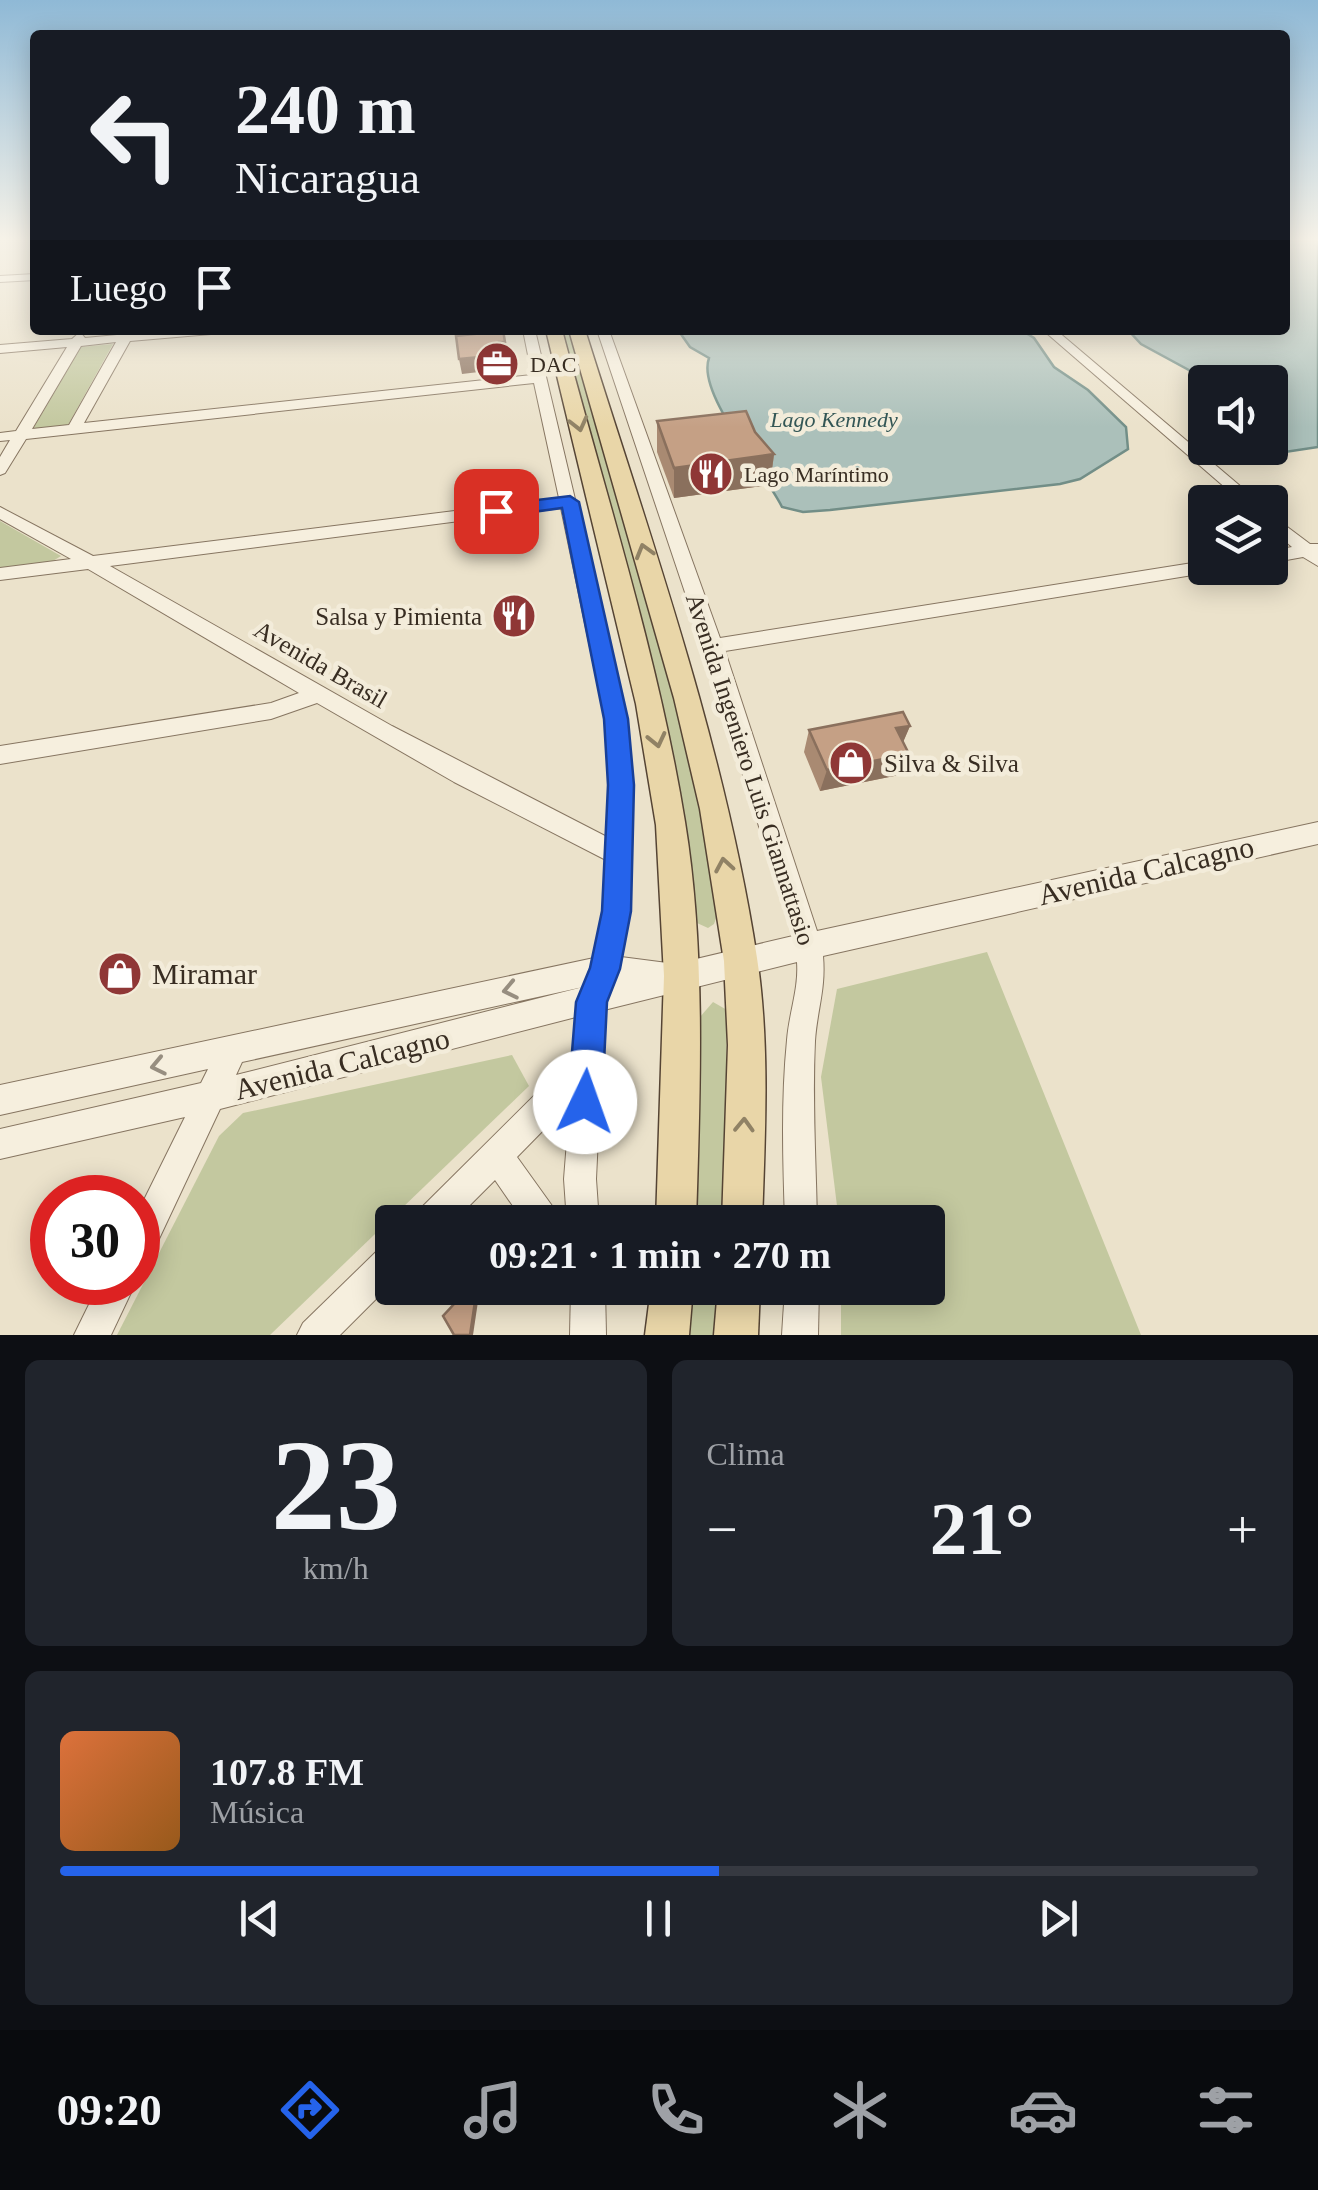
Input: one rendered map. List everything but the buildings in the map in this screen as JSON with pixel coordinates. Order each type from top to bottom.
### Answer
[{"type":"main road","points":[[555,335],[661,757],[671,825],[681,976],[676,1205]]},
{"type":"main road","name":"Avenida Ingeniero Luis Giannattasio","points":[[578,335],[687,698],[715,809],[741,961],[746,1045],[742,1205]]},
{"type":"main road","points":[[668,1335],[671,1305]]},
{"type":"main road","points":[[736,1335],[737,1305]]},
{"type":"street","points":[[0,349],[80,336],[156,335]]},
{"type":"street","points":[[530,335],[616,719],[620,855],[617,911],[605,969],[592,1002],[580,1179],[582,1205]]},
{"type":"street","name":"Avenida Ingeniero Luis Giannattasio","points":[[605,335],[713,646],[810,946],[812,984],[801,1036],[801,1205]]},
{"type":"street","points":[[1055,335],[1231,485]]},
{"type":"street","points":[[0,470],[80,336]]},
{"type":"street","points":[[73,430],[125,338]]},
{"type":"street","points":[[0,438],[540,378]]},
{"type":"street","points":[[0,574],[570,502]]},
{"type":"street","name":"Avenida Brasil","points":[[0,512],[93,562],[317,695],[564,829],[620,855]]},
{"type":"street","points":[[1288,533],[1315,553]]},
{"type":"street","points":[[1288,555],[1315,553]]},
{"type":"street","points":[[713,646],[1188,570]]},
{"type":"street","points":[[0,755],[272,711],[317,695]]},
{"type":"street","name":"Avenida Calcagno","points":[[0,1144],[592,1002],[741,961],[1318,833]]},
{"type":"street","name":"Avenida Calcagno","points":[[0,1100],[605,969],[681,976]]},
{"type":"street","points":[[160,1203],[215,1095],[233,1050]]},
{"type":"street","points":[[449,1205],[587,1064]]},
{"type":"street","points":[[498,1157],[531,1205]]},
{"type":"street","points":[[316,1335],[375,1277]]},
{"type":"street","points":[[92,1335],[107,1305]]},
{"type":"street","points":[[588,1305],[588,1335]]},
{"type":"street","points":[[800,1335],[801,1305]]},
{"type":"green space","points":[[561,335],[571,335],[673,692],[691,765],[718,913],[708,928],[697,923],[694,914],[673,753]]},
{"type":"green space","points":[[113,344],[68,425],[33,429],[81,347]]},
{"type":"green space","points":[[0,521],[61,556],[53,561],[0,569]]},
{"type":"green space","points":[[987,952],[1141,1335],[841,1335],[841,1305],[945,1305],[945,1205],[837,1205],[821,1077],[837,989]]},
{"type":"green space","points":[[713,1002],[727,1010],[724,1205],[694,1205],[700,1017]]},
{"type":"green space","points":[[512,1055],[529,1086],[405,1205],[375,1205],[375,1234],[270,1335],[117,1335],[132,1305],[160,1305],[160,1251],[219,1136],[243,1113]]},
{"type":"green space","points":[[689,1305],[720,1305],[717,1335],[686,1335]]},
{"type":"water","points":[[1290,302],[1318,302],[1318,447],[1288,452],[1288,365],[1188,365],[1188,370],[1141,344],[1133,335],[1290,335]]},
{"type":"water","name":"Lago Kennedy","points":[[682,335],[1029,335],[1054,367],[1088,390],[1126,427],[1128,449],[1080,479],[1060,484],[803,512],[782,507],[722,411],[708,373],[709,358],[690,347]]},
{"type":"place","name":"DAC","points":[[497,364]]},
{"type":"place","name":"Lago Maríntimo","points":[[711,474]]},
{"type":"place","name":"Salsa y Pimienta","points":[[514,616]]},
{"type":"place","name":"Silva & Silva","points":[[851,763]]},
{"type":"place","name":"Miramar","points":[[120,974]]},
{"type":"route","points":[[496,511],[570,502],[616,719],[621,785],[617,911],[605,969],[592,1002],[585,1102]]}]
